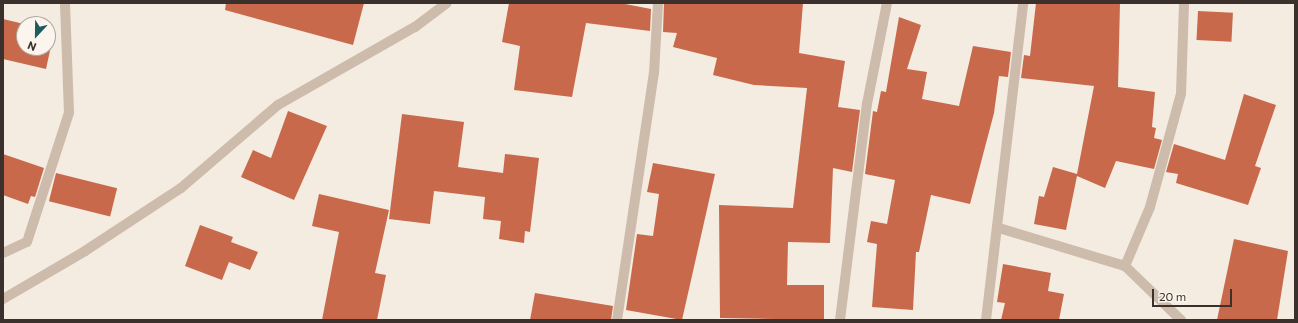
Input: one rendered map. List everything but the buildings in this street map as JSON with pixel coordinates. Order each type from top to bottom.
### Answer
[{"type":"street","points":[[3,253],[27,242],[70,113],[65,3]]},
{"type":"street","points":[[3,299],[85,252],[181,188],[278,105],[415,27],[447,3]]},
{"type":"street","points":[[617,320],[654,72],[658,3]]},
{"type":"street","points":[[840,320],[867,104],[887,3]]},
{"type":"street","points":[[986,320],[999,228],[1023,3]]},
{"type":"street","points":[[1125,266],[1150,207],[1181,94],[1184,3]]},
{"type":"street","points":[[999,228],[1125,266],[1181,320]]}]
